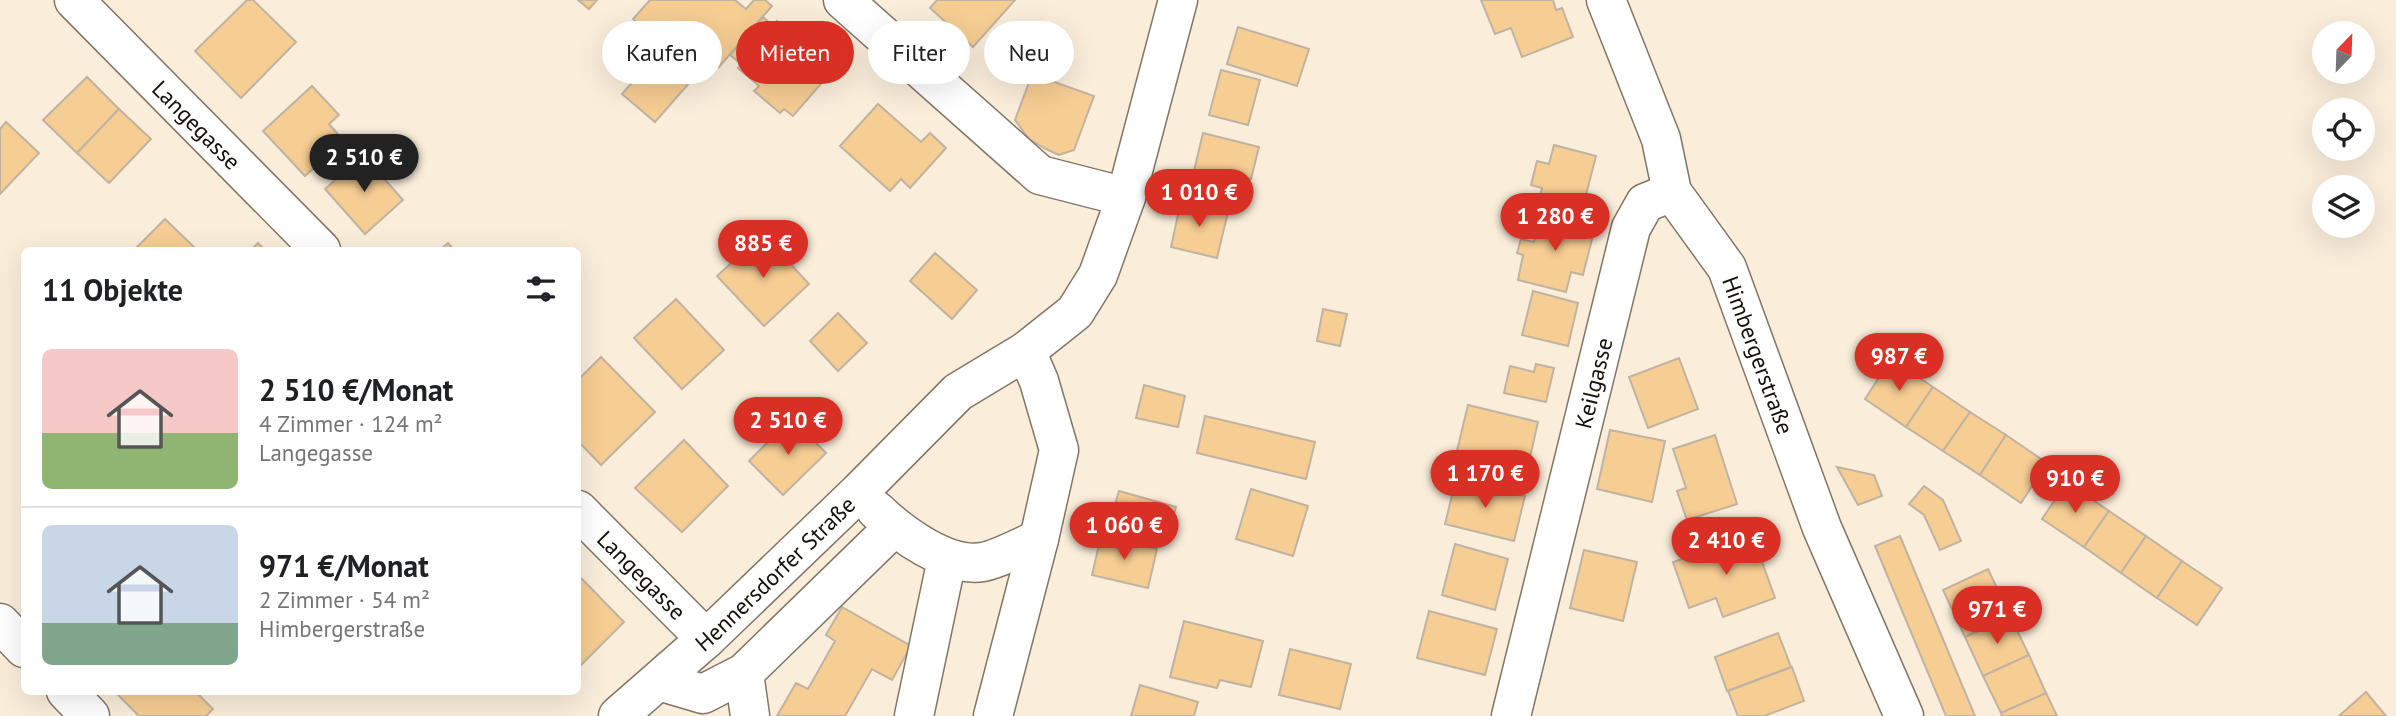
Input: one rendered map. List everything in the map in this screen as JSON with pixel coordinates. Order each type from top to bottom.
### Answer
[{"type":"street","name":"Langegasse","points":[[74,0],[318,247]]},
{"type":"street","points":[[843,0],[1040,175],[1126,197]]},
{"type":"street","name":"Hennersdorfer Straße","points":[[618,716],[706,639],[858,494],[958,392],[1026,351],[1075,313],[1098,275],[1126,197],[1178,0]]},
{"type":"street","name":"Himbergerstraße","points":[[1606,0],[1661,139],[1672,192],[1727,268],[1822,528],[1904,716]]},
{"type":"street","name":"Keilgasse","points":[[1511,716],[1631,228],[1645,203],[1672,192]]},
{"type":"street","points":[[993,716],[1059,450],[1039,381],[1026,351]]},
{"type":"street","points":[[858,494],[894,527],[947,559],[982,562],[1039,539]]},
{"type":"street","name":"Langegasse","points":[[581,513],[706,639]]},
{"type":"street","points":[[659,681],[703,694],[744,673],[894,527]]},
{"type":"street","points":[[914,716],[947,559]]},
{"type":"street","points":[[0,623],[21,645]]},
{"type":"street","points":[[744,673],[750,716]]},
{"type":"street","points":[[70,695],[90,716]]},
{"type":"building","points":[[247,0],[253,0],[296,42],[241,98],[195,51]]},
{"type":"building","points":[[578,0],[597,0],[589,9]]},
{"type":"building","points":[[650,0],[735,0],[746,9],[754,0],[765,0],[772,6],[759,21],[736,21],[736,47],[722,64],[722,21],[633,19]]},
{"type":"building","points":[[937,0],[1015,0],[996,21],[984,21],[984,35],[973,47],[970,44],[970,21],[944,21],[930,8]]},
{"type":"building","points":[[1481,0],[1553,0],[1556,10],[1562,8],[1573,37],[1522,57],[1511,28],[1495,34]]},
{"type":"building","points":[[1238,27],[1309,49],[1297,86],[1227,64]]},
{"type":"building","points":[[736,48],[736,60],[730,55]]},
{"type":"building","points":[[1221,70],[1260,80],[1248,125],[1209,115]]},
{"type":"building","points":[[87,77],[119,109],[77,153],[43,120]]},
{"type":"building","points":[[631,84],[688,84],[655,122],[622,94]]},
{"type":"building","points":[[757,84],[821,84],[793,116],[784,109],[780,113],[754,91],[759,86]]},
{"type":"building","points":[[1028,84],[1060,84],[1094,96],[1074,150],[1059,155],[1029,139],[1015,120]]},
{"type":"building","points":[[312,86],[339,115],[329,124],[344,141],[305,176],[263,131]]},
{"type":"building","points":[[878,104],[921,142],[930,133],[946,148],[910,188],[901,179],[890,191],[840,146]]},
{"type":"building","points":[[119,109],[151,139],[109,183],[77,153]]},
{"type":"building","points":[[6,122],[39,153],[0,194],[0,129]]},
{"type":"building","points":[[1203,133],[1259,147],[1251,179],[1237,176],[1233,190],[1192,179]]},
{"type":"building","points":[[1554,145],[1596,156],[1580,218],[1537,207],[1542,188],[1531,185],[1537,161],[1549,164]]},
{"type":"building","points":[[363,155],[403,200],[365,234],[325,189]]},
{"type":"building","points":[[1181,201],[1228,212],[1217,258],[1171,247]]},
{"type":"building","points":[[1541,214],[1595,227],[1583,275],[1571,272],[1566,292],[1518,280],[1523,255],[1517,253],[1521,239],[1534,242]]},
{"type":"building","points":[[165,219],[194,247],[137,247]]},
{"type":"building","points":[[763,234],[809,284],[764,326],[717,276]]},
{"type":"building","points":[[935,253],[977,290],[952,319],[910,281]]},
{"type":"building","points":[[1533,291],[1578,303],[1568,346],[1522,335]]},
{"type":"building","points":[[676,299],[724,350],[682,389],[634,338]]},
{"type":"building","points":[[1323,309],[1347,314],[1340,346],[1317,341]]},
{"type":"building","points":[[838,313],[867,343],[838,371],[810,341]]},
{"type":"building","points":[[601,357],[655,412],[601,465],[581,444],[581,377]]},
{"type":"building","points":[[1679,358],[1698,409],[1648,428],[1629,377]]},
{"type":"building","points":[[1891,359],[1933,387],[1906,427],[1865,399]]},
{"type":"building","points":[[1536,364],[1554,368],[1546,402],[1504,393],[1510,366],[1534,372]]},
{"type":"building","points":[[1144,385],[1185,396],[1178,427],[1136,418]]},
{"type":"building","points":[[1933,387],[1970,412],[1943,451],[1906,427]]},
{"type":"building","points":[[1468,405],[1538,422],[1526,475],[1455,459]]},
{"type":"building","points":[[1970,412],[2006,435],[1980,475],[1943,451]]},
{"type":"building","points":[[1205,416],[1315,442],[1306,479],[1197,453]]},
{"type":"building","points":[[792,418],[826,453],[783,495],[749,461]]},
{"type":"building","points":[[1610,430],[1665,441],[1652,502],[1597,489]]},
{"type":"building","points":[[1715,435],[1737,504],[1687,520],[1677,491],[1686,488],[1673,449]]},
{"type":"building","points":[[2006,435],[2047,463],[2021,503],[1980,475]]},
{"type":"building","points":[[684,440],[728,486],[682,532],[635,488]]},
{"type":"building","points":[[1837,467],[1874,475],[1882,496],[1858,505]]},
{"type":"building","points":[[1456,479],[1525,496],[1514,541],[1445,524]]},
{"type":"building","points":[[2067,482],[2109,511],[2084,547],[2042,519]]},
{"type":"building","points":[[1924,486],[1943,500],[1961,541],[1940,550],[1924,515],[1909,504]]},
{"type":"building","points":[[1251,489],[1308,506],[1293,556],[1236,539]]},
{"type":"building","points":[[1119,491],[1176,507],[1169,530],[1112,514]]},
{"type":"building","points":[[2109,511],[2146,536],[2121,573],[2084,547]]},
{"type":"building","points":[[1752,534],[1775,598],[1723,617],[1716,598],[1689,608],[1673,562]]},
{"type":"building","points":[[1101,536],[1157,549],[1148,588],[1092,575]]},
{"type":"building","points":[[1900,536],[1975,716],[1946,716],[1875,546]]},
{"type":"building","points":[[2146,536],[2182,561],[2157,598],[2121,573]]},
{"type":"building","points":[[1455,544],[1508,559],[1495,610],[1442,595]]},
{"type":"building","points":[[1584,550],[1637,562],[1623,621],[1570,608]]},
{"type":"building","points":[[2182,561],[2222,588],[2197,625],[2157,598]]},
{"type":"building","points":[[1988,569],[2010,616],[1965,637],[1943,590]]},
{"type":"building","points":[[581,578],[624,622],[581,665]]},
{"type":"building","points":[[842,607],[911,646],[892,680],[872,669],[845,716],[777,716],[796,683],[808,689],[835,641],[826,635]]},
{"type":"building","points":[[1429,611],[1497,629],[1485,675],[1417,658]]},
{"type":"building","points":[[2010,616],[2029,655],[1983,676],[1965,637]]},
{"type":"building","points":[[1184,621],[1263,641],[1251,687],[1220,680],[1217,688],[1170,677]]},
{"type":"building","points":[[1778,633],[1791,667],[1727,691],[1715,657]]},
{"type":"building","points":[[1290,649],[1351,664],[1340,709],[1279,695]]},
{"type":"building","points":[[2029,655],[2046,693],[2001,713],[1983,676]]},
{"type":"building","points":[[1792,667],[1804,701],[1764,716],[1738,716],[1728,691]]},
{"type":"building","points":[[1140,685],[1198,702],[1194,716],[1131,716]]},
{"type":"building","points":[[2366,692],[2386,716],[2339,716]]},
{"type":"building","points":[[2046,693],[2057,716],[2002,716],[2001,713]]},
{"type":"building","points":[[118,695],[199,695],[213,709],[206,716],[139,716]]}]
